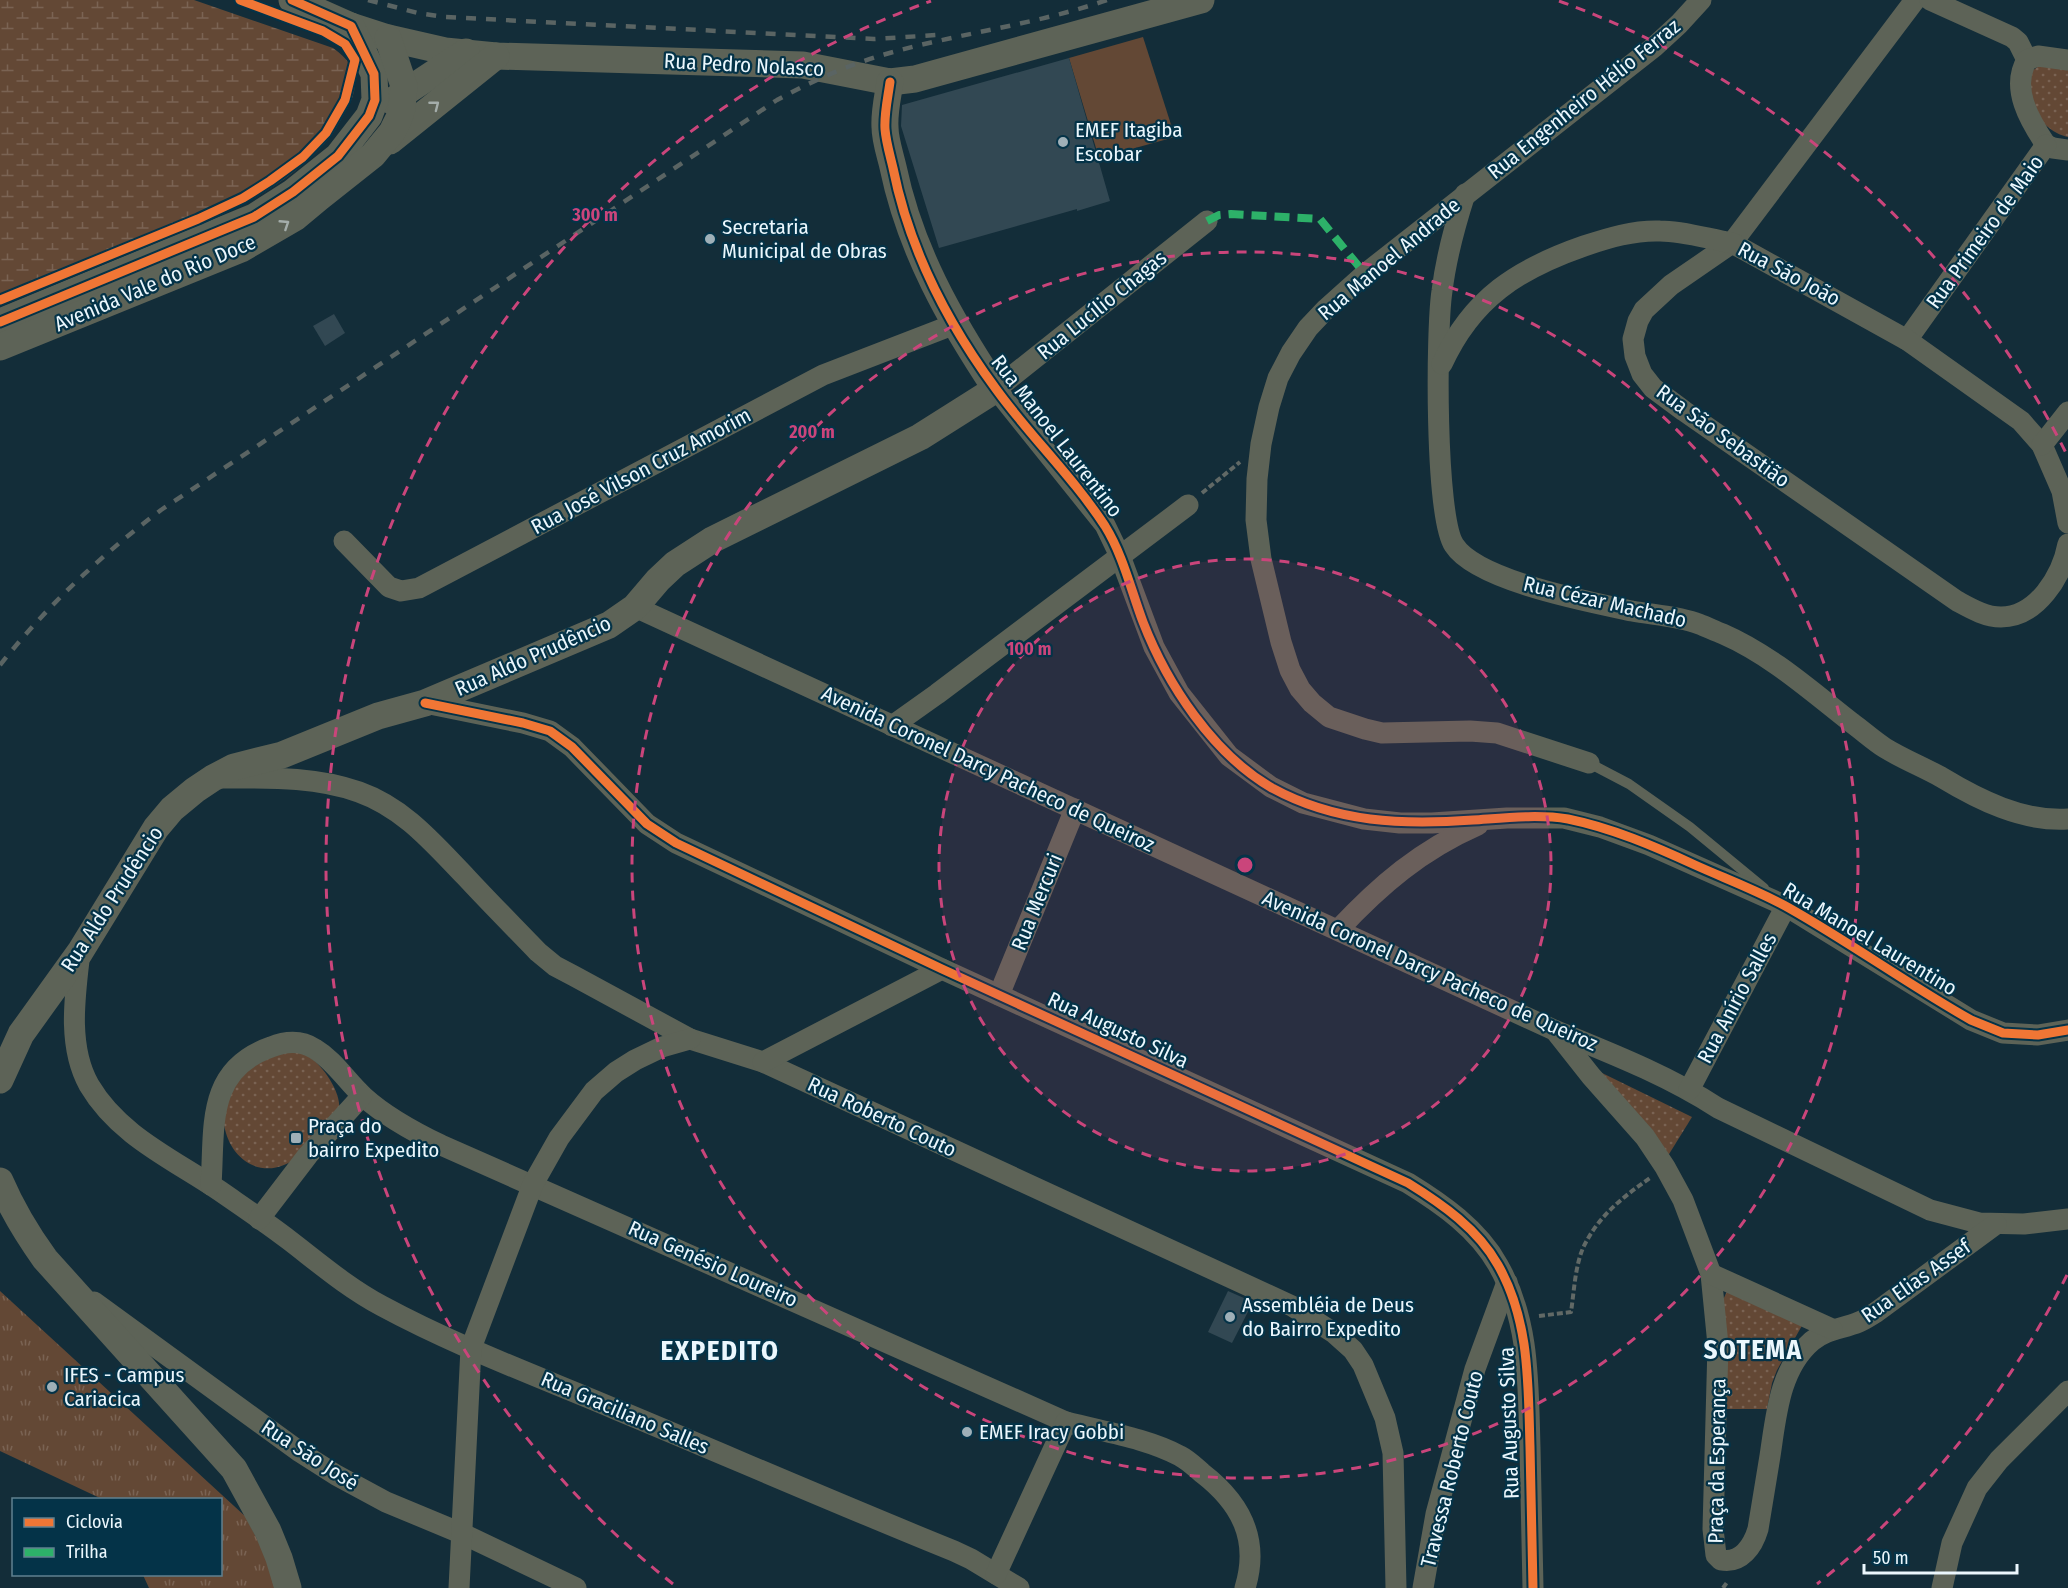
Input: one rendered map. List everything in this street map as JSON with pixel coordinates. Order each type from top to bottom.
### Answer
[{"type":"street","points":[[292,0],[351,26]]},
{"type":"street","name":"Rua Pedro Nolasco","points":[[351,26],[388,38],[445,51],[496,56],[803,65],[890,82],[915,79],[1201,0]]},
{"type":"street","name":"Rua Engenheiro Hélio Ferraz","points":[[1465,194],[1654,47],[1701,0]]},
{"type":"street","name":"Rua São Sebastião","points":[[1915,0],[1732,243],[1663,291],[1641,315],[1633,339],[1635,356],[1642,374],[1653,388],[1957,601],[1978,612],[1998,617],[2011,616],[2024,611],[2050,588],[2066,557],[2068,544]]},
{"type":"street","points":[[1930,0],[2012,37],[2018,42],[2027,60],[2038,56],[2068,60]]},
{"type":"street","name":"Avenida Vale do Rio Doce","points":[[0,322],[254,217],[293,192],[338,156],[369,116],[375,100],[374,74],[351,26]]},
{"type":"street","points":[[388,38],[405,93]]},
{"type":"street","points":[[369,116],[466,52]]},
{"type":"street","points":[[373,155],[496,56]]},
{"type":"street","name":"Rua Primeiro de Maio","points":[[1907,340],[2046,145],[2025,107],[2020,78],[2021,69],[2027,60]]},
{"type":"street","name":"Rua Manoel Laurentino","points":[[890,82],[885,128],[896,183],[917,250],[928,275],[955,324],[996,389],[1105,525],[1120,556],[1144,625],[1179,693],[1229,756],[1271,787],[1303,803],[1364,819],[1400,823],[1432,823],[1507,818],[1564,818],[1600,827],[1650,844],[1786,906],[1971,1020],[2003,1034],[2038,1035],[2068,1030]]},
{"type":"street","name":"Avenida Vale do Rio Doce","points":[[0,347],[209,264],[241,249],[296,217],[373,155],[392,132],[402,108],[405,93]]},
{"type":"street","points":[[2046,145],[2068,150]]},
{"type":"street","name":"Rua Cézar Machado","points":[[1465,194],[1452,236],[1442,290],[1439,370],[1443,507],[1453,544],[1462,555],[1477,566],[1523,585],[1698,623],[1726,635],[1759,651],[1885,748],[1951,784],[1998,807],[2030,816],[2056,820],[2068,819]]},
{"type":"street","name":"Rua Manoel Andrade","points":[[1465,194],[1344,291],[1308,328],[1291,353],[1278,378],[1261,444],[1256,520],[1261,559],[1290,670],[1300,689],[1329,717],[1382,733],[1470,731],[1497,733],[1589,763]]},
{"type":"street","name":"Rua Lucílio Chagas","points":[[996,389],[1208,221]]},
{"type":"street","name":"Rua São João","points":[[1439,370],[1451,344],[1471,316],[1515,276],[1540,262],[1603,240],[1630,233],[1667,231],[1732,243],[1907,340],[2021,422],[2042,445]]},
{"type":"street","name":"Rua José Vilson Cruz Amorim","points":[[344,541],[389,587],[401,591],[419,588],[823,375],[955,324]]},
{"type":"street","name":"Rua Aldo Prudêncio","points":[[0,1080],[21,1034],[80,952],[156,828],[172,809],[213,778],[234,767],[282,754],[378,716],[425,703],[609,625],[635,607],[658,580],[690,553],[920,437],[996,389]]},
{"type":"street","points":[[2068,412],[2042,445],[2062,491],[2068,523]]},
{"type":"street","points":[[892,726],[1188,505]]},
{"type":"street","name":"Avenida Coronel Darcy Pacheco de Queiroz","points":[[635,607],[1554,1030],[1622,1058],[1689,1090],[1718,1108],[1930,1210],[1979,1223],[2024,1224],[2068,1220]]},
{"type":"street","name":"Rua Augusto Silva","points":[[425,703],[523,723],[550,731],[572,747],[647,824],[662,835],[942,969],[1408,1183],[1449,1211],[1468,1228],[1498,1264],[1514,1297],[1520,1319],[1527,1363],[1533,1588]]},
{"type":"street","name":"Rua Roberto Couto","points":[[213,778],[291,778],[312,781],[359,792],[388,805],[416,825],[538,952],[555,966],[690,1039],[763,1062],[1292,1306],[1334,1333],[1353,1350],[1363,1365],[1385,1418],[1394,1453],[1396,1588]]},
{"type":"street","name":"Rua Mercuri","points":[[999,995],[1075,809]]},
{"type":"street","points":[[1338,930],[1387,881],[1422,855],[1452,836],[1484,822],[1507,818]]},
{"type":"street","name":"Rua Anírio Salles","points":[[1689,1090],[1786,906]]},
{"type":"street","name":"Rua Graciliano Salles","points":[[80,952],[73,1005],[80,1062],[88,1083],[101,1104],[118,1122],[161,1155],[211,1185],[346,1284],[382,1306],[471,1348],[954,1551],[993,1576]]},
{"type":"street","points":[[763,1062],[942,969]]},
{"type":"street","points":[[1554,1030],[1645,1137],[1665,1167],[1683,1200],[1712,1274],[1832,1329]]},
{"type":"street","points":[[459,1588],[471,1348],[533,1184],[559,1138],[594,1091],[634,1060],[662,1047],[690,1039]]},
{"type":"street","name":"Rua Genésio Loureiro","points":[[211,1185],[218,1097],[225,1081],[250,1056],[282,1043],[301,1042],[327,1058],[362,1096],[420,1135],[1066,1422],[1157,1446],[1182,1456],[1223,1491],[1239,1511],[1247,1527],[1250,1564],[1245,1588]]},
{"type":"street","points":[[259,1219],[308,1155],[362,1096]]},
{"type":"street","points":[[0,1181],[8,1201],[45,1259],[234,1468],[268,1531],[288,1588]]},
{"type":"street","name":"Rua Elias Assef","points":[[1832,1329],[1861,1322],[1996,1224]]},
{"type":"street","name":"Praça da Esperança","points":[[1712,1274],[1718,1345],[1713,1529],[1716,1555],[1721,1560],[1732,1560],[1739,1557],[1749,1550],[1754,1542],[1776,1412],[1783,1389],[1801,1353],[1811,1342],[1832,1329]]},
{"type":"street","name":"Rua São José","points":[[67,1282],[300,1452],[386,1502],[463,1534],[576,1588]]},
{"type":"street","name":"Travessa Roberto Couto","points":[[1423,1588],[1436,1514],[1472,1380],[1507,1282]]},
{"type":"street","points":[[1942,1588],[1952,1543],[1977,1488],[1999,1460],[2068,1390]]},
{"type":"street","points":[[1018,1588],[993,1576],[1066,1422]]},
{"type":"lane","name":"Rua Manoel Andrade","points":[[1589,763],[1629,784],[1690,827],[1786,906]]},
{"type":"path","points":[[1188,505],[1261,444]]},
{"type":"path","points":[[1555,1314],[1571,1312],[1582,1249],[1599,1221],[1621,1198],[1637,1187]]},
{"type":"green space","points":[[0,0],[194,0],[333,48],[342,55],[352,70],[355,78],[353,95],[327,141],[286,178],[262,193],[212,219],[0,306]]},
{"type":"green space","points":[[1143,37],[1175,137],[1099,158],[1069,58]]},
{"type":"green space","points":[[2040,65],[2068,70],[2068,137],[2053,131],[2036,114],[2030,91],[2032,71]]},
{"type":"green space","points":[[281,1049],[305,1054],[317,1063],[334,1086],[339,1109],[300,1155],[276,1168],[264,1168],[243,1159],[234,1150],[224,1125],[225,1109],[231,1080]]},
{"type":"green space","points":[[1598,1071],[1692,1117],[1666,1159]]},
{"type":"green space","name":"IFES - Campus Cariacica","points":[[0,1291],[246,1517],[282,1588],[149,1588],[143,1576],[222,1576],[222,1498],[100,1498],[0,1451]]},
{"type":"green space","points":[[1727,1291],[1804,1322],[1777,1370],[1767,1409],[1727,1409],[1723,1300]]},
{"type":"building","points":[[1069,58],[1110,201],[939,248],[901,126],[902,105]]},
{"type":"building","points":[[334,314],[345,333],[325,346],[313,326]]},
{"type":"building","name":"Assembléia de Deus do Bairro Expedito","points":[[1228,1291],[1253,1302],[1232,1343],[1208,1332]]},
{"type":"railway","points":[[368,0],[418,13],[445,17],[874,39],[937,35]]},
{"type":"railway","points":[[0,665],[76,582],[161,510],[777,100],[830,74],[886,54],[1025,23],[1107,0]]},
{"type":"marked path","points":[[1207,221],[1219,215],[1231,214],[1320,219],[1365,274]]},
{"type":"cycle path","points":[[0,300],[198,219],[243,198],[303,157],[326,133],[345,100],[355,60],[345,44],[323,31],[240,0]]},
{"type":"cycle path","points":[[0,322],[254,217],[293,192],[338,156],[369,116],[375,100],[374,74],[351,26],[292,0]]},
{"type":"cycle path","points":[[890,82],[885,129],[900,198],[920,256],[947,312],[996,389],[1093,508],[1105,526],[1122,561],[1153,646],[1194,716],[1230,756],[1251,774],[1296,800],[1345,815],[1370,819],[1421,822],[1545,817],[1568,819],[1617,832],[1778,902],[1971,1020],[2003,1033],[2038,1035],[2068,1030]]},
{"type":"cycle path","points":[[425,703],[523,723],[550,731],[572,747],[647,824],[676,843],[942,969],[1408,1183],[1458,1218],[1480,1240],[1498,1265],[1508,1286],[1522,1331],[1529,1400],[1533,1588]]},
{"type":"place","name":"EMEF Itagiba Escobar","points":[[1063,142]]},
{"type":"place","name":"Secretaria Municipal de Obras","points":[[710,239]]},
{"type":"place","name":"Praça do bairro Expedito","points":[[296,1138]]},
{"type":"place","name":"Assembléia de Deus do Bairro Expedito","points":[[1230,1317]]},
{"type":"place","name":"IFES - Campus Cariacica","points":[[52,1387]]},
{"type":"place","name":"EMEF Iracy Gobbi","points":[[967,1432]]},
{"type":"district","name":"SOTEMA","points":[[1753,1350]]},
{"type":"district","name":"EXPEDITO","points":[[720,1351]]}]
